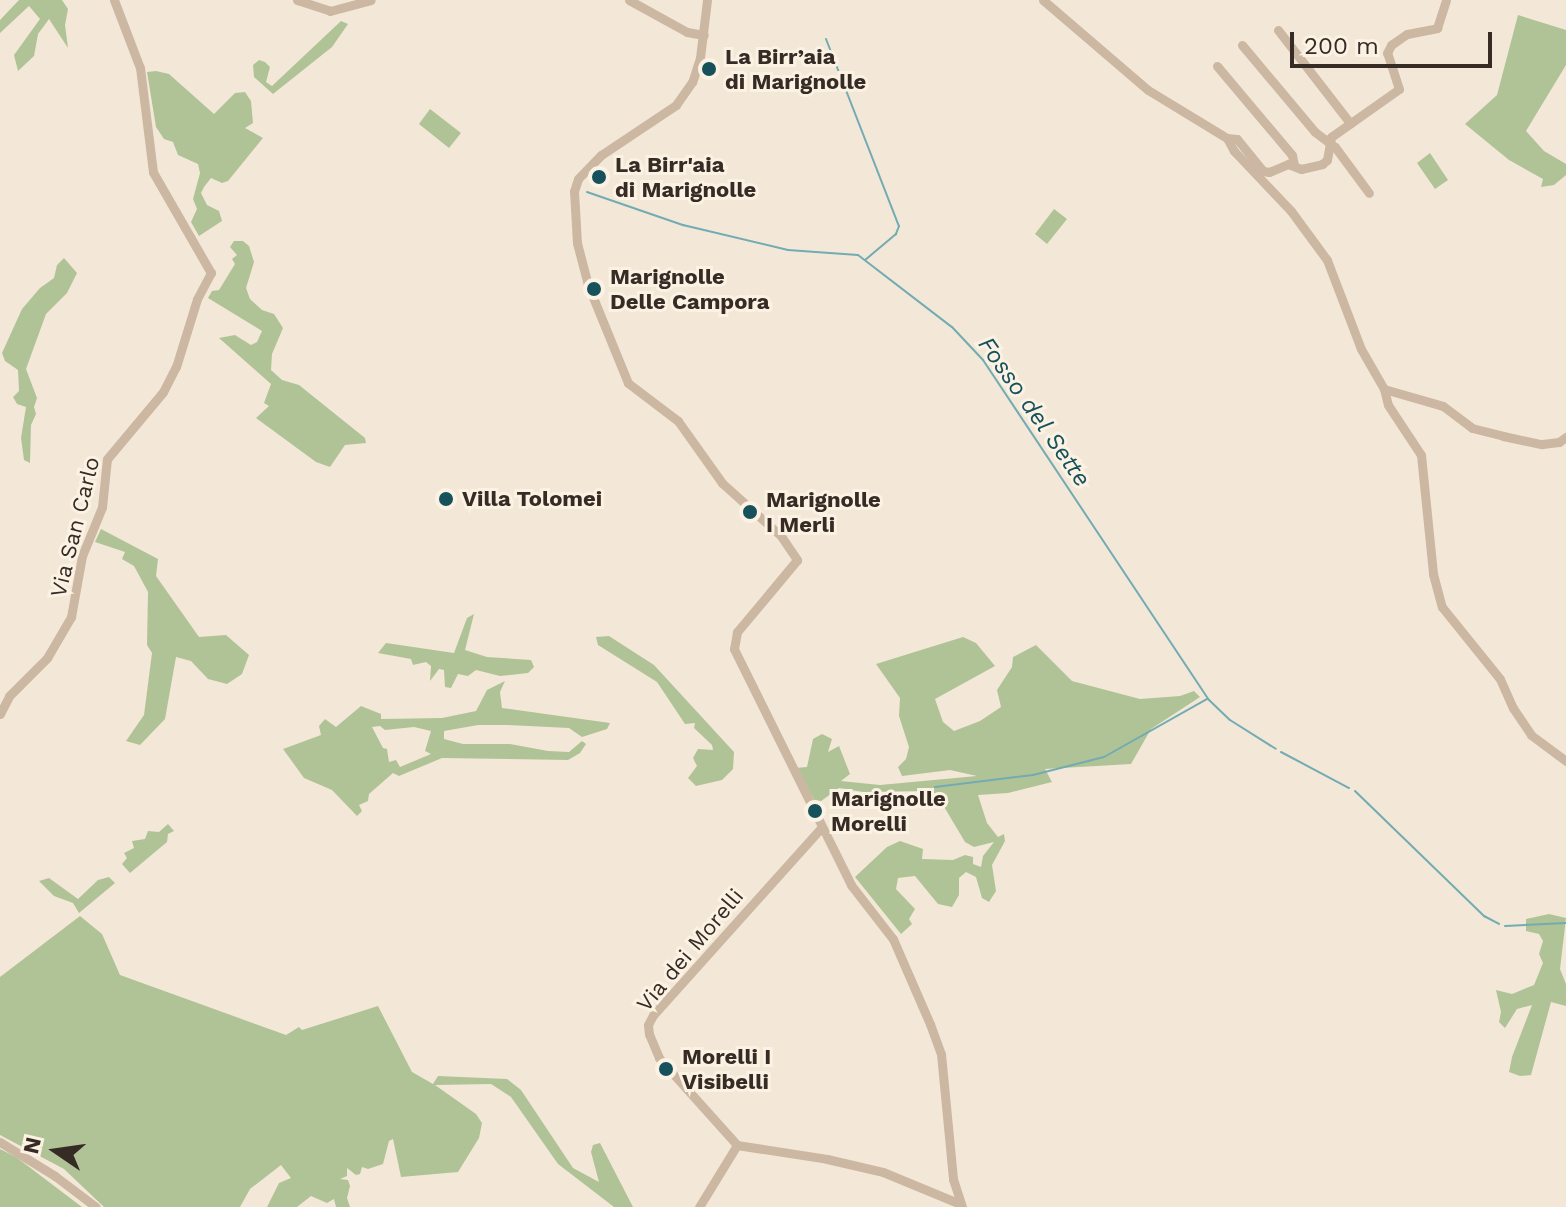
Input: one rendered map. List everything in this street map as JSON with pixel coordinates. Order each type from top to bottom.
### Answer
[{"type":"street","name":"Via San Carlo","points":[[0,714],[9,696],[47,658],[71,617],[82,556],[102,507],[107,459],[163,392],[176,367],[197,299],[211,273],[153,172],[147,106],[130,37],[114,0]]},
{"type":"street","points":[[297,0],[330,11],[371,0]]},
{"type":"street","points":[[629,0],[687,32],[704,35]]},
{"type":"street","points":[[707,0],[704,35],[692,82],[676,105],[601,155],[578,179],[574,191],[577,243],[588,285],[628,383],[678,421],[722,483],[774,530],[797,560],[756,605],[733,641],[768,724],[851,885],[893,939],[941,1054],[949,1149],[960,1205]]},
{"type":"street","points":[[1043,0],[1148,90],[1227,138],[1237,139],[1263,171],[1294,165],[1301,169],[1327,160],[1327,143],[1399,89],[1388,65],[1387,53],[1391,45],[1407,34],[1437,28],[1446,0]]},
{"type":"street","points":[[1278,30],[1350,123]]},
{"type":"street","points":[[1242,45],[1327,143],[1335,147],[1369,193]]},
{"type":"street","points":[[1217,66],[1292,155],[1294,165]]},
{"type":"street","points":[[1227,138],[1234,151],[1291,211],[1327,260],[1361,349],[1384,389],[1388,405],[1421,455],[1433,574],[1442,607],[1500,679],[1513,708],[1531,735],[1566,761]]},
{"type":"street","points":[[1384,389],[1443,406],[1472,428],[1542,444],[1559,442],[1566,437]]},
{"type":"street","name":"Via dei Morelli","points":[[737,1145],[659,1058],[648,1025],[677,987],[821,828]]},
{"type":"street","points":[[0,1142],[55,1176],[96,1207]]},
{"type":"street","points":[[699,1207],[737,1145],[827,1159],[883,1172],[960,1205]]},
{"type":"green space","points":[[19,0],[62,0],[68,9],[65,25],[68,48],[49,19],[38,34],[34,56],[18,71],[14,55],[40,19],[29,6],[0,33],[0,20]]},
{"type":"green space","points":[[1518,15],[1566,30],[1566,65],[1526,131],[1544,151],[1566,164],[1566,175],[1554,185],[1541,187],[1543,179],[1509,160],[1465,124],[1497,95]]},
{"type":"green space","points":[[341,21],[348,24],[332,47],[273,94],[254,77],[253,65],[259,60],[265,62],[270,67],[266,82],[272,86]]},
{"type":"green space","points":[[147,72],[169,74],[214,114],[235,93],[245,92],[251,101],[253,123],[245,128],[263,138],[228,181],[222,183],[211,178],[204,187],[201,193],[207,205],[219,211],[222,221],[199,236],[191,222],[197,209],[193,199],[200,173],[198,164],[178,155],[173,142],[164,139],[156,127]]},
{"type":"green space","points":[[430,109],[461,133],[449,148],[419,124]]},
{"type":"green space","points":[[1430,153],[1448,180],[1435,189],[1417,163]]},
{"type":"green space","points":[[1054,209],[1067,219],[1047,244],[1035,234]]},
{"type":"green space","points":[[234,241],[243,241],[249,246],[254,262],[246,288],[250,299],[262,310],[274,314],[283,328],[272,354],[271,370],[282,380],[299,385],[365,438],[366,443],[345,445],[330,467],[316,462],[256,418],[269,406],[264,403],[271,384],[219,338],[235,335],[251,345],[257,342],[262,331],[208,298],[212,291],[219,290],[235,264],[232,259],[237,255],[230,247]]},
{"type":"green space","points":[[64,258],[77,273],[67,293],[46,314],[26,369],[37,398],[34,407],[36,414],[31,425],[30,463],[24,460],[21,438],[26,407],[17,404],[13,397],[19,391],[18,370],[5,361],[2,353],[22,309],[40,288],[54,278],[57,265]]},
{"type":"green space","points":[[101,529],[158,559],[156,576],[199,637],[226,635],[249,655],[242,674],[227,684],[208,679],[191,661],[176,657],[165,719],[140,745],[126,741],[144,715],[152,653],[147,645],[148,592],[134,566],[122,559],[125,552],[95,542]]},
{"type":"green space","points":[[474,614],[465,650],[487,657],[531,660],[534,667],[528,673],[500,676],[476,670],[468,676],[458,674],[451,688],[445,687],[444,670],[439,669],[430,681],[431,666],[426,662],[413,665],[411,659],[378,653],[386,643],[454,653],[467,618]]},
{"type":"green space","points":[[609,636],[654,665],[734,752],[733,769],[722,780],[696,786],[688,778],[697,766],[693,758],[698,749],[713,750],[712,745],[694,728],[695,723],[685,724],[657,682],[598,645],[596,637]]},
{"type":"green space","points":[[963,637],[976,643],[995,666],[935,699],[943,722],[954,731],[980,721],[1001,707],[997,690],[1012,667],[1013,657],[1036,645],[1072,681],[1140,699],[1180,696],[1194,691],[1200,697],[1151,729],[1131,764],[1045,769],[1052,782],[1008,793],[978,795],[987,823],[998,837],[1004,834],[1005,841],[992,865],[996,891],[989,902],[982,898],[976,877],[966,872],[959,878],[959,895],[952,907],[938,904],[915,876],[898,878],[896,889],[915,909],[909,919],[912,924],[901,934],[855,877],[887,847],[900,841],[923,849],[922,859],[953,860],[965,855],[973,857],[973,864],[981,867],[983,856],[994,842],[974,847],[965,842],[943,805],[930,804],[927,791],[863,792],[839,788],[817,804],[795,768],[807,767],[813,739],[822,734],[832,739],[828,752],[839,746],[850,774],[841,781],[880,785],[977,776],[950,770],[902,776],[898,767],[906,759],[909,747],[899,716],[900,698],[876,664]]},
{"type":"green space","points":[[505,681],[500,692],[502,708],[610,723],[607,729],[582,737],[569,728],[507,725],[478,725],[444,731],[444,739],[463,744],[510,744],[569,752],[582,741],[586,744],[580,753],[568,760],[442,758],[399,776],[393,773],[369,794],[368,801],[359,805],[362,811],[357,816],[332,790],[304,778],[283,749],[321,735],[319,726],[325,719],[336,727],[361,706],[381,714],[381,719],[442,718],[476,711],[487,690]],"holes":[[[380,726],[385,730],[414,727],[431,731],[425,751],[431,754],[400,767],[396,760],[389,762],[387,749],[383,748],[372,727]]]},
{"type":"green space","points":[[168,824],[174,831],[168,834],[167,842],[130,873],[122,864],[127,858],[124,853],[134,848],[132,841],[145,839],[148,831],[159,832]]},
{"type":"green space","points":[[109,877],[115,883],[79,913],[73,903],[54,896],[39,881],[49,878],[78,899],[98,880]]},
{"type":"green space","points":[[1549,914],[1566,918],[1560,969],[1566,984],[1566,1006],[1551,1002],[1531,1075],[1520,1076],[1509,1072],[1532,1005],[1517,1009],[1505,1028],[1499,1022],[1501,1012],[1496,990],[1512,994],[1534,985],[1543,963],[1539,954],[1543,941],[1539,934],[1526,931],[1526,919]]},
{"type":"green space","points":[[80,916],[102,934],[120,975],[286,1035],[299,1027],[302,1030],[378,1006],[412,1072],[433,1084],[438,1076],[507,1079],[521,1090],[573,1168],[599,1182],[591,1152],[593,1145],[600,1143],[633,1207],[614,1207],[558,1164],[511,1097],[491,1084],[435,1085],[476,1114],[482,1123],[479,1138],[458,1172],[401,1177],[393,1139],[389,1141],[383,1164],[368,1169],[362,1167],[360,1174],[356,1175],[347,1168],[347,1176],[340,1179],[348,1180],[350,1207],[336,1207],[334,1199],[327,1203],[311,1196],[297,1207],[267,1207],[279,1183],[291,1178],[281,1165],[250,1189],[240,1207],[104,1207],[64,1169],[0,1135],[0,977]]},
{"type":"green space","points":[[0,1149],[16,1157],[82,1207],[0,1207]]},
{"type":"waterway","points":[[826,39],[899,226],[896,234],[865,260]]},
{"type":"waterway","name":"Fosso del Sette","points":[[587,192],[683,225],[788,250],[858,255],[952,327],[983,360],[1208,699],[1230,720],[1276,749]]},
{"type":"waterway","points":[[935,787],[1033,775],[1104,757],[1207,699]]},
{"type":"waterway","name":"Fosso del Sette","points":[[1281,752],[1349,788]]},
{"type":"waterway","name":"Fosso del Sette","points":[[1355,791],[1484,916],[1499,924]]},
{"type":"waterway","name":"Fosso del Sette","points":[[1505,926],[1566,923]]},
{"type":"place","name":"La Birr’aia di Marignolle","points":[[709,69]]},
{"type":"place","name":"La Birr'aia di Marignolle","points":[[599,177]]},
{"type":"place","name":"Marignolle Delle Campora","points":[[594,289]]},
{"type":"place","name":"Villa Tolomei","points":[[446,499]]},
{"type":"place","name":"Marignolle I Merli","points":[[750,512]]},
{"type":"place","name":"Marignolle Morelli","points":[[815,811]]},
{"type":"place","name":"Morelli I Visibelli","points":[[666,1069]]}]
